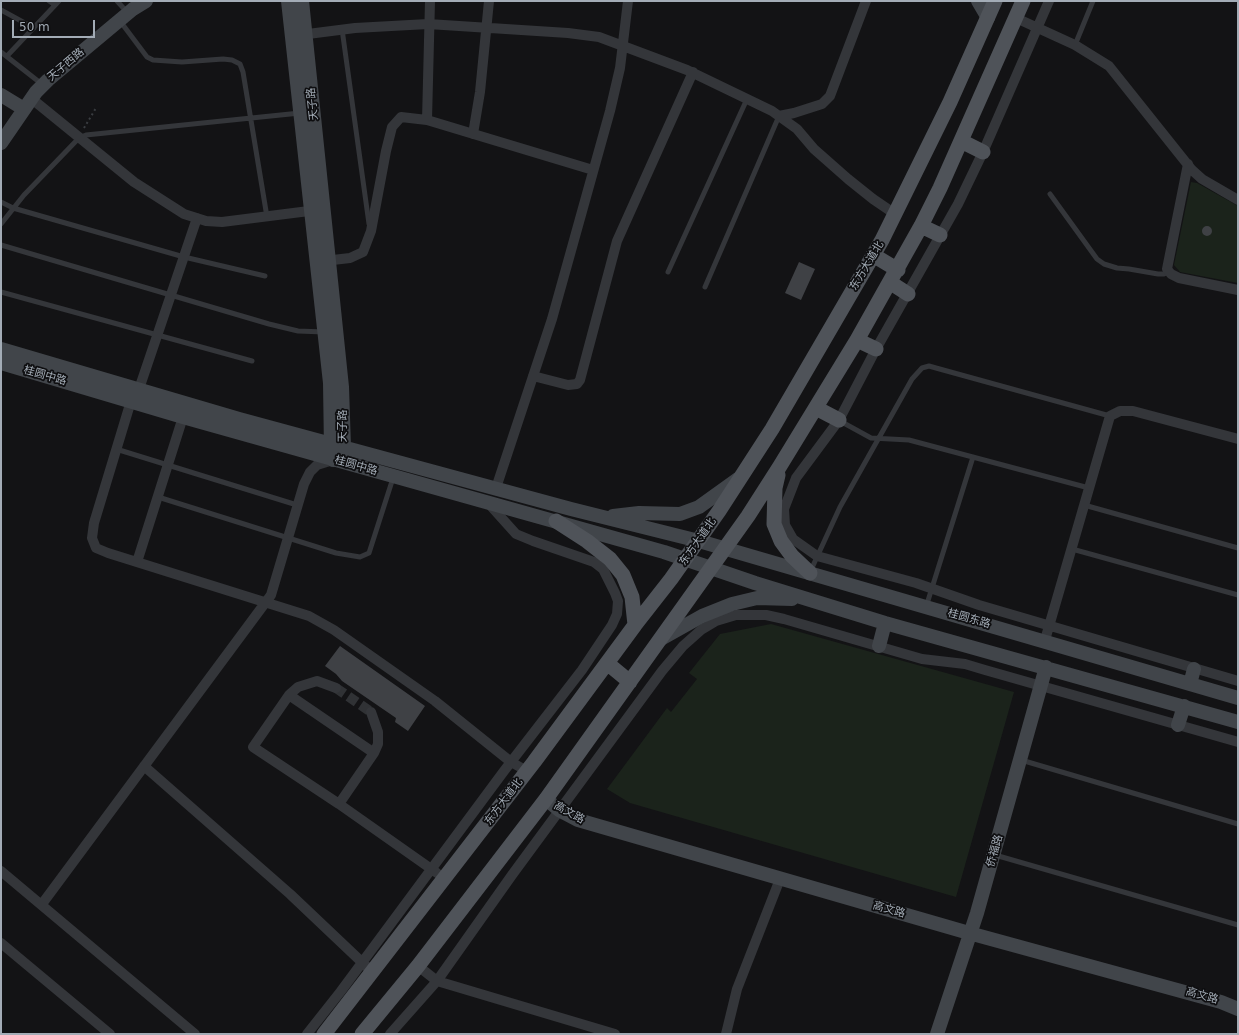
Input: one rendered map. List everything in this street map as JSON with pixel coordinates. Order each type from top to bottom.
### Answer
[{"type":"main road","name":"天子路","points":[[288,1],[300,113],[317,210],[330,332],[342,387],[337,445],[341,453],[333,460]]},
{"type":"main road","name":"天子路","points":[[302,1],[314,111],[317,210]]},
{"type":"main road","points":[[978,1],[988,18]]},
{"type":"main road","name":"东方大道北","points":[[324,1034],[368,967],[445,879],[686,559],[772,430],[895,214],[950,102],[995,1]]},
{"type":"main road","points":[[362,1034],[418,966],[546,799],[712,567],[780,466],[858,340],[921,226],[1023,1]]},
{"type":"main road","name":"天子西路","points":[[1,143],[43,85],[133,8]]},
{"type":"main road","points":[[1,94],[28,104]]},
{"type":"main road","points":[[960,141],[983,152]]},
{"type":"main road","points":[[921,226],[940,235]]},
{"type":"main road","points":[[873,255],[894,276],[908,294]]},
{"type":"main road","points":[[858,340],[876,349]]},
{"type":"main road","name":"桂圆中路","points":[[1,349],[239,419],[603,517],[699,541]]},
{"type":"main road","name":"桂圆中路","points":[[1,363],[183,417],[489,504],[556,521],[712,567]]},
{"type":"main road","points":[[816,408],[839,420]]},
{"type":"main road","points":[[780,466],[775,488],[774,524],[780,541],[792,556],[810,573]]},
{"type":"main road","points":[[603,517],[639,513],[680,514],[699,507],[716,496],[741,476]]},
{"type":"main road","points":[[556,521],[587,540],[610,559],[623,575],[632,597],[635,625]]},
{"type":"main road","name":"桂圆东路","points":[[699,541],[1045,640],[1238,698]]},
{"type":"main road","points":[[712,567],[885,623],[1238,722]]},
{"type":"main road","points":[[661,639],[702,616],[732,604],[757,598],[812,600]]},
{"type":"main road","points":[[879,646],[885,623]]},
{"type":"main road","points":[[607,663],[630,682]]},
{"type":"main road","name":"侨福路","points":[[937,1034],[969,933],[977,913],[1046,667]]},
{"type":"main road","points":[[1190,684],[1194,669]]},
{"type":"main road","points":[[1178,725],[1184,706]]},
{"type":"main road","name":"高文路","points":[[546,799],[559,810],[578,820],[969,933],[1221,1002],[1238,1009]]},
{"type":"street","points":[[427,120],[428,24],[430,1]]},
{"type":"street","points":[[473,134],[489,1]]},
{"type":"street","points":[[496,488],[552,319],[619,75],[624,45],[628,1]]},
{"type":"street","points":[[779,116],[815,107],[822,104],[830,96],[866,1]]},
{"type":"street","points":[[1049,1],[983,152],[940,235],[876,349],[839,420],[796,478],[784,509],[785,525],[793,539],[817,556],[1238,681]]},
{"type":"street","points":[[1016,18],[1096,56],[1116,72],[1146,113],[1192,170],[1202,179],[1238,200]]},
{"type":"street","points":[[291,35],[342,29],[428,24],[599,37],[624,45],[693,72],[779,116],[797,129],[814,149],[848,179],[895,214]]},
{"type":"street","points":[[533,376],[568,385],[577,384],[580,380],[617,241],[693,72]]},
{"type":"street","points":[[28,104],[79,138],[152,194],[184,214],[206,221],[222,222],[317,210]]},
{"type":"street","points":[[323,261],[358,256],[363,252],[371,231],[392,127],[400,117],[427,120],[593,170]]},
{"type":"street","points":[[1188,164],[1167,264],[1169,272],[1184,279],[1238,290]]},
{"type":"street","points":[[139,389],[172,296],[197,218]]},
{"type":"street","points":[[131,401],[94,523],[93,542],[100,550],[309,616],[334,630],[435,701],[512,762],[527,771]]},
{"type":"street","points":[[1045,640],[1110,416],[1120,411],[1133,412],[1238,439]]},
{"type":"street","points":[[137,562],[183,417]]},
{"type":"street","points":[[42,904],[265,603],[274,589],[297,505],[310,472],[317,465],[333,460]]},
{"type":"street","points":[[307,1034],[368,967],[433,870],[582,670],[604,638],[617,614],[618,601],[603,569],[594,562],[516,534],[489,504]]},
{"type":"street","points":[[390,1034],[437,981],[559,810],[662,671],[683,646],[701,630],[716,621],[736,615],[766,614],[922,659],[965,664],[1238,742]]},
{"type":"street","points":[[336,688],[317,681],[298,687],[288,695],[253,747],[445,879]]},
{"type":"street","points":[[288,695],[374,753]]},
{"type":"street","points":[[338,804],[374,753],[378,744],[378,732],[371,712]]},
{"type":"street","points":[[144,766],[290,894],[368,967]]},
{"type":"street","points":[[1,871],[195,1034]]},
{"type":"street","points":[[726,1034],[737,989],[780,879]]},
{"type":"street","points":[[1,943],[110,1034]]},
{"type":"street","points":[[418,966],[437,981],[615,1034]]},
{"type":"lane","points":[[48,1],[57,3]]},
{"type":"lane","points":[[117,1],[133,8],[147,57],[153,60],[182,62],[223,59],[232,60],[240,64],[243,72],[267,216]]},
{"type":"lane","points":[[1075,45],[1093,1]]},
{"type":"lane","points":[[7,56],[57,3]]},
{"type":"lane","points":[[1,10],[34,28]]},
{"type":"lane","points":[[342,29],[371,231]]},
{"type":"lane","points":[[1,52],[43,85]]},
{"type":"lane","points":[[668,272],[747,99]]},
{"type":"lane","points":[[1,224],[13,208],[79,138],[86,135],[314,111]]},
{"type":"lane","points":[[705,287],[779,116]]},
{"type":"lane","points":[[1050,194],[1097,258],[1104,264],[1117,268],[1129,268],[1158,274],[1169,272]]},
{"type":"lane","points":[[1,202],[13,208],[184,257],[265,276]]},
{"type":"lane","points":[[1,245],[269,324],[298,331],[330,332]]},
{"type":"lane","points":[[1,292],[252,362]]},
{"type":"lane","points":[[810,573],[840,507],[912,379],[925,366],[1110,416]]},
{"type":"lane","points":[[839,420],[861,433],[878,440],[889,438],[909,440],[1089,488]]},
{"type":"lane","points":[[116,449],[297,505]]},
{"type":"lane","points":[[926,607],[973,457]]},
{"type":"lane","points":[[158,497],[344,555],[360,557],[369,553],[393,477]]},
{"type":"lane","points":[[1084,505],[1238,548]]},
{"type":"lane","points":[[1072,549],[1238,595]]},
{"type":"lane","points":[[1020,760],[1238,824]]},
{"type":"lane","points":[[994,854],[1238,925]]},
{"type":"path","points":[[79,138],[96,108]]},
{"type":"shaded area","points":[[1191,182],[1197,183],[1238,206],[1238,283],[1180,272],[1174,265]]},
{"type":"shaded area","points":[[771,624],[1014,692],[956,897],[630,803],[607,789],[667,708],[671,712],[697,679],[689,673],[720,634]]},
{"type":"building","points":[[1207,226],[1212,231],[1207,236],[1202,231]]},
{"type":"building","points":[[799,262],[815,269],[801,300],[785,293]]},
{"type":"building","points":[[340,646],[425,706],[408,731],[395,722],[396,718],[342,681],[336,674],[325,666]]},
{"type":"tunnel","points":[[336,688],[371,712]]}]
